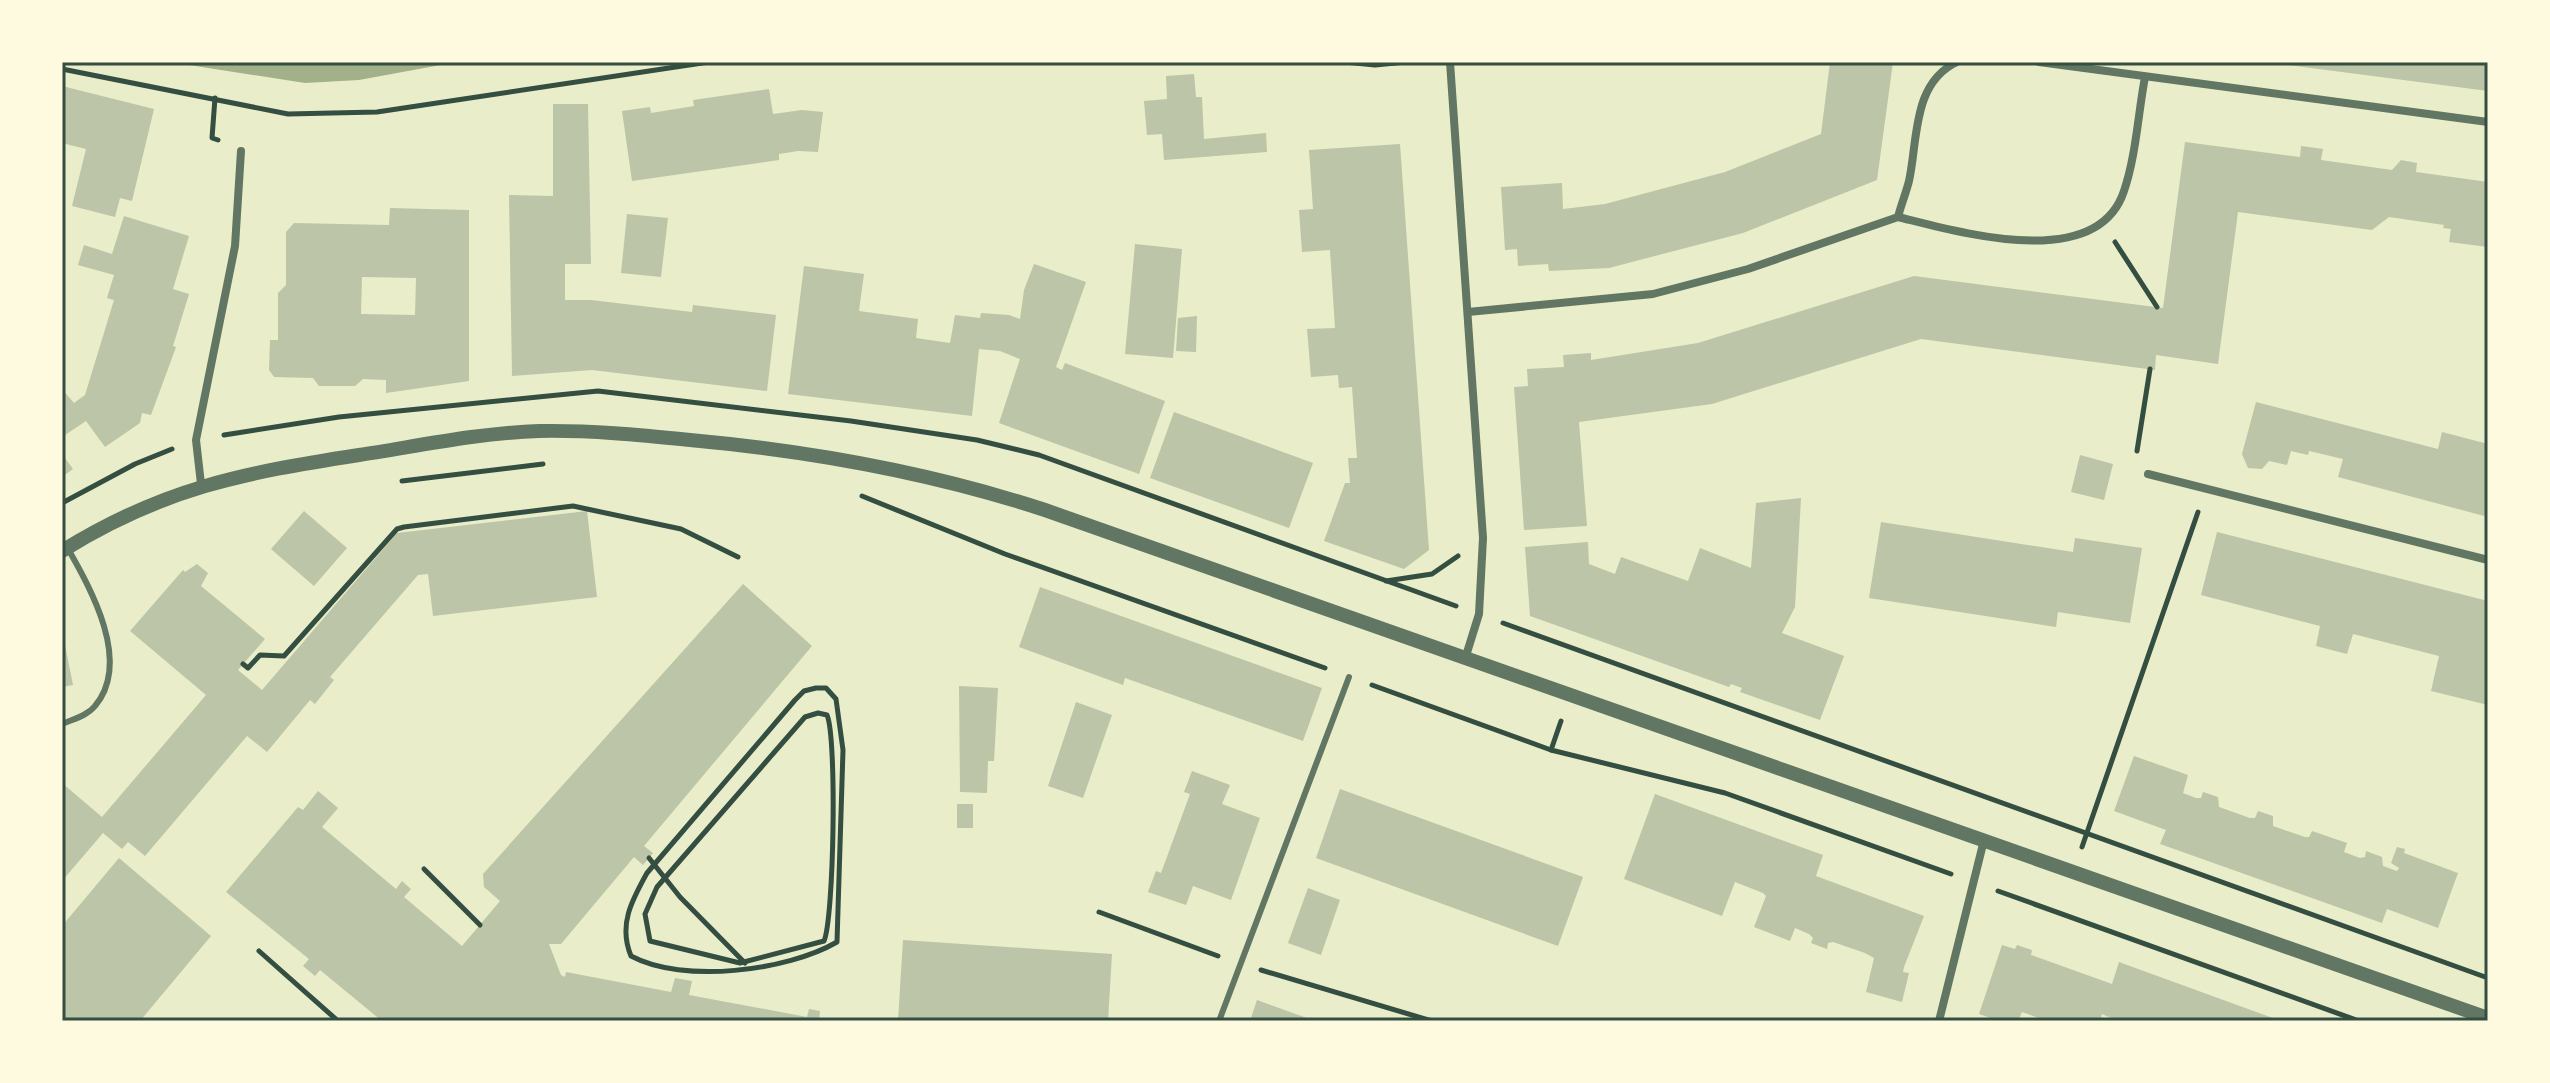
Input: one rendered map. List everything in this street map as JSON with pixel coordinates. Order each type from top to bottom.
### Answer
[{"type":"street","points":[[1450,62],[1483,538],[1479,614],[1465,659]]},
{"type":"street","points":[[1898,217],[1926,93],[1934,79],[1957,62]]},
{"type":"street","points":[[2039,62],[2488,122]]},
{"type":"street","points":[[1468,312],[1603,300],[1699,283],[1898,217],[1941,227],[2047,242],[2077,236],[2104,224],[2124,192],[2145,77]]},
{"type":"street","points":[[201,484],[196,440],[235,246],[241,151]]},
{"type":"street","points":[[65,549],[135,509],[201,484],[324,460],[473,437],[538,431],[623,434],[834,456],[995,494],[2488,1018]]},
{"type":"street","points":[[2148,474],[2488,560]]},
{"type":"street","points":[[1939,1021],[1984,840]]},
{"type":"lane","points":[[62,724],[93,708],[103,693],[109,670],[96,605],[65,549]]},
{"type":"lane","points":[[1219,1021],[1349,677]]},
{"type":"path","points":[[62,69],[288,114],[377,112],[709,62]]},
{"type":"path","points":[[1345,62],[1375,65],[1406,62]]},
{"type":"path","points":[[212,138],[215,98]]},
{"type":"path","points":[[2104,224],[2157,307]]},
{"type":"path","points":[[2144,411],[2150,369]]},
{"type":"path","points":[[399,481],[547,463]]},
{"type":"path","points":[[2074,871],[2206,488]]},
{"type":"path","points":[[849,493],[914,515],[1005,554],[1551,750],[1725,793],[1798,817],[2359,1021]]},
{"type":"path","points":[[243,664],[248,668],[260,655],[284,656],[397,529],[404,527],[573,506],[681,529],[738,557]]},
{"type":"path","points":[[1385,581],[1432,574],[1483,538]]},
{"type":"path","points":[[826,688],[832,693],[839,718],[844,781],[837,942],[751,968],[710,973],[640,961],[631,956],[624,935],[629,906],[656,865],[804,691],[826,688]]},
{"type":"path","points":[[827,715],[831,727],[833,821],[826,935],[824,941],[745,963],[650,941],[646,928],[647,905],[666,877],[805,717],[827,715]]},
{"type":"path","points":[[649,858],[680,897],[751,968]]},
{"type":"path","points":[[424,869],[480,925]]},
{"type":"path","points":[[1099,912],[1240,964],[1432,1021]]},
{"type":"path","points":[[259,951],[338,1021]]},
{"type":"shaded area","points":[[170,62],[457,62],[359,80],[305,83]]},
{"type":"building","points":[[1830,62],[1893,62],[1877,180],[1743,233],[1609,268],[1549,271],[1548,264],[1518,266],[1517,249],[1505,250],[1501,187],[1562,183],[1563,209],[1605,204],[1725,172],[1821,134]]},
{"type":"building","points":[[2488,62],[2488,91],[2281,64]]},
{"type":"building","points":[[1194,74],[1196,97],[1202,97],[1204,139],[1266,133],[1267,152],[1164,160],[1162,134],[1147,135],[1144,101],[1167,99],[1166,76]]},
{"type":"building","points":[[62,86],[154,109],[132,201],[120,198],[115,217],[72,206],[86,149],[62,143]]},
{"type":"building","points":[[769,89],[773,114],[802,110],[823,112],[818,152],[798,151],[779,154],[779,160],[632,181],[622,111],[650,107],[651,113],[694,106],[693,100]]},
{"type":"building","points":[[553,104],[588,104],[591,264],[565,264],[565,300],[591,300],[692,312],[693,305],[776,315],[767,391],[592,370],[512,376],[509,195],[553,196]]},
{"type":"building","points":[[2185,142],[2300,157],[2301,146],[2323,149],[2321,160],[2392,170],[2401,160],[2417,163],[2416,172],[2488,182],[2488,247],[2449,242],[2451,229],[2443,228],[2444,225],[2389,217],[2372,230],[2238,212],[2218,364],[2156,355],[2155,370],[1921,339],[1712,404],[1579,422],[1587,526],[1524,530],[1514,387],[1528,386],[1527,369],[1564,367],[1563,355],[1591,353],[1591,360],[1698,343],[1914,276],[2163,308]]},
{"type":"building","points":[[1400,144],[1429,550],[1404,569],[1324,541],[1345,483],[1350,483],[1348,458],[1357,458],[1352,387],[1339,388],[1338,375],[1311,377],[1307,329],[1335,328],[1330,250],[1302,252],[1299,210],[1313,209],[1309,150]]},
{"type":"building","points":[[390,208],[469,210],[469,381],[386,393],[386,380],[363,379],[355,386],[319,386],[313,378],[274,377],[269,370],[270,340],[278,340],[278,293],[286,285],[286,232],[294,223],[389,225]],"holes":[[[362,277],[416,278],[415,315],[361,314]]]},
{"type":"building","points":[[627,214],[668,218],[661,277],[621,273]]},
{"type":"building","points":[[124,216],[189,236],[173,289],[189,294],[173,346],[176,347],[151,415],[142,413],[140,423],[105,447],[86,421],[62,437],[62,389],[74,403],[85,395],[114,300],[107,298],[114,275],[78,265],[84,245],[112,254]]},
{"type":"building","points":[[1135,244],[1182,249],[1173,358],[1125,354]]},
{"type":"building","points":[[1034,264],[1086,282],[1056,367],[1062,370],[1065,363],[1165,401],[1139,474],[999,423],[1020,359],[1000,351],[979,349],[972,416],[788,394],[804,266],[864,274],[859,311],[918,319],[916,338],[950,343],[955,315],[980,318],[981,313],[1020,319],[1024,290]]},
{"type":"building","points":[[1197,316],[1196,352],[1176,351],[1178,318]]},
{"type":"building","points":[[2256,402],[2438,449],[2442,432],[2488,444],[2488,517],[2338,477],[2343,459],[2309,451],[2308,455],[2291,451],[2287,465],[2269,461],[2262,469],[2248,468],[2242,454]]},
{"type":"building","points":[[1174,412],[1313,463],[1289,528],[1150,478]]},
{"type":"building","points":[[62,454],[73,469],[62,477]]},
{"type":"building","points":[[2080,455],[2113,464],[2104,500],[2071,492]]},
{"type":"building","points":[[1801,498],[1795,607],[1782,633],[1844,656],[1820,720],[1740,692],[1742,688],[1731,684],[1729,687],[1530,616],[1525,547],[1588,542],[1589,564],[1615,574],[1621,557],[1688,581],[1700,548],[1751,568],[1756,503]]},
{"type":"building","points":[[304,511],[347,548],[314,586],[271,549]]},
{"type":"building","points":[[587,511],[597,597],[433,616],[428,574],[418,575],[330,677],[334,680],[315,704],[310,700],[267,752],[247,736],[145,856],[128,842],[122,849],[103,833],[62,881],[62,783],[102,817],[206,695],[130,631],[183,570],[185,572],[197,564],[208,573],[201,586],[265,639],[238,670],[262,690],[397,533]]},
{"type":"building","points":[[1881,522],[2073,552],[2075,538],[2142,548],[2130,623],[2058,612],[2056,627],[1869,598]]},
{"type":"building","points":[[2217,532],[2488,601],[2488,705],[2431,691],[2439,656],[2353,634],[2347,654],[2316,646],[2320,626],[2201,595]]},
{"type":"building","points":[[743,584],[812,646],[644,846],[653,853],[643,865],[634,857],[561,944],[549,944],[561,975],[565,977],[566,972],[671,992],[675,978],[692,981],[689,995],[807,1017],[809,1009],[820,1011],[819,1021],[382,1021],[320,970],[315,976],[303,966],[309,959],[226,892],[298,807],[303,810],[318,791],[338,808],[322,827],[396,889],[402,881],[411,889],[404,897],[462,946],[500,901],[484,887],[483,874]]},
{"type":"building","points":[[1040,587],[1322,688],[1303,741],[1125,678],[1123,685],[1019,647]]},
{"type":"building","points":[[65,645],[73,685],[62,687],[62,646]]},
{"type":"building","points":[[959,686],[998,688],[994,761],[988,761],[987,793],[960,792]]},
{"type":"building","points":[[1076,702],[1112,715],[1083,798],[1048,786]]},
{"type":"building","points":[[2134,756],[2188,775],[2183,793],[2201,798],[2203,792],[2218,797],[2219,807],[2250,818],[2255,818],[2258,811],[2273,816],[2273,826],[2305,837],[2309,837],[2312,831],[2347,843],[2344,852],[2360,858],[2365,857],[2366,851],[2382,857],[2383,866],[2397,871],[2399,868],[2391,863],[2397,847],[2405,849],[2404,853],[2458,873],[2438,928],[2387,909],[2382,923],[2160,844],[2166,830],[2114,811]]},
{"type":"building","points":[[1192,771],[1230,785],[1222,804],[1260,818],[1231,900],[1193,886],[1186,905],[1148,892],[1156,871],[1161,873],[1190,794],[1184,792]]},
{"type":"building","points":[[1340,789],[1583,877],[1558,946],[1316,858]]},
{"type":"building","points":[[1655,794],[1823,855],[1816,876],[1924,916],[1904,967],[1903,972],[1909,973],[1902,1002],[1866,992],[1874,958],[1865,953],[1833,942],[1828,943],[1827,949],[1811,943],[1813,938],[1809,934],[1795,928],[1790,941],[1754,927],[1766,896],[1763,893],[1735,882],[1722,916],[1624,879]]},
{"type":"building","points":[[957,804],[973,804],[973,828],[957,828]]},
{"type":"building","points":[[119,858],[211,936],[140,1021],[62,1021],[62,926]]},
{"type":"building","points":[[1308,888],[1340,900],[1321,955],[1288,943]]},
{"type":"building","points":[[903,940],[1112,954],[1108,1021],[898,1021]]},
{"type":"building","points":[[2002,945],[2015,949],[2017,945],[2032,950],[2031,955],[2112,984],[2119,962],[2281,1021],[2118,1021],[2102,1014],[2100,1021],[2047,1021],[2022,1012],[2018,1021],[1999,1021],[1979,1014]]},
{"type":"building","points":[[1257,1000],[1315,1021],[1250,1021]]}]
